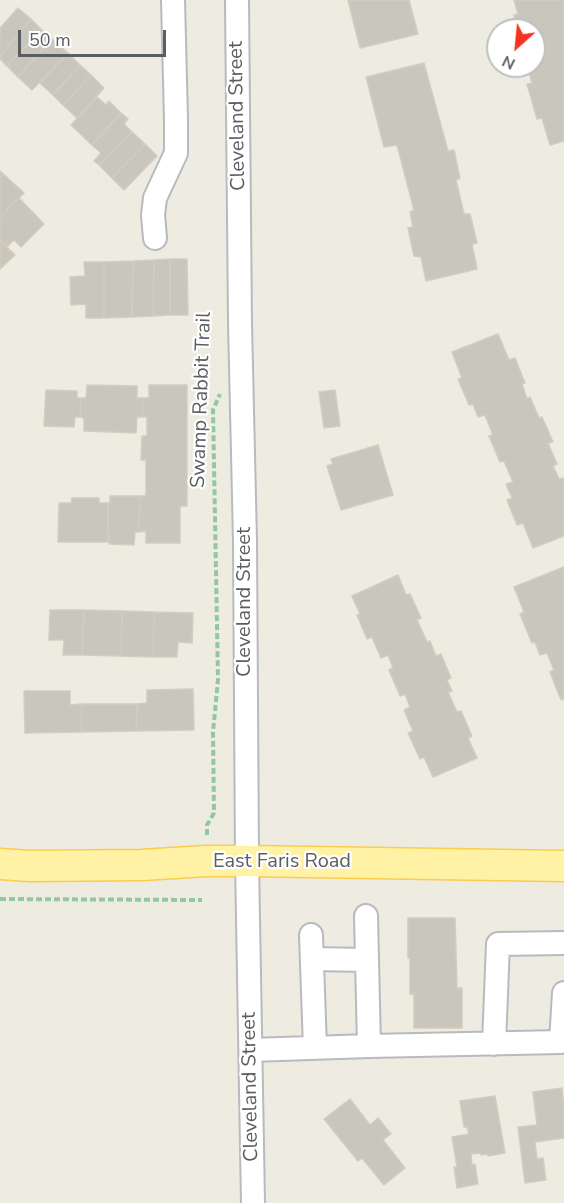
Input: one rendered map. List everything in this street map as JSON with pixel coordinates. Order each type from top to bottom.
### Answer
[{"type":"main road","name":"East Faris Road","points":[[0,864],[142,865],[247,861],[564,866]]},
{"type":"street","points":[[155,238],[153,215],[155,198],[176,153],[173,0]]},
{"type":"street","name":"Cleveland Street","points":[[237,0],[253,1203]]},
{"type":"street","points":[[366,916],[369,1046]]},
{"type":"street","points":[[311,935],[315,1048]]},
{"type":"street","points":[[494,1044],[498,944],[564,944]]},
{"type":"street","points":[[312,959],[367,960]]},
{"type":"street","points":[[250,1050],[563,1042],[564,993]]},
{"type":"path","name":"Swamp Rabbit Trail","points":[[207,835],[207,825],[214,813],[213,732],[218,680],[213,410],[220,393]]},
{"type":"path","points":[[0,899],[201,900]]},
{"type":"building","points":[[348,0],[409,0],[418,34],[360,48]]},
{"type":"building","points":[[514,0],[564,0],[564,141],[550,145],[542,118],[537,119],[527,84],[532,83],[531,78],[546,78],[546,18],[515,18],[514,15],[518,14]]},
{"type":"building","points":[[18,8],[31,19],[0,56],[0,28]]},
{"type":"building","points":[[31,19],[42,30],[7,66],[0,56]]},
{"type":"building","points":[[42,30],[52,39],[18,77],[7,66]]},
{"type":"building","points":[[52,39],[68,53],[32,90],[18,77]]},
{"type":"building","points":[[68,53],[80,65],[53,95],[40,83]]},
{"type":"building","points":[[424,63],[448,151],[454,150],[460,178],[456,180],[464,214],[470,214],[477,243],[472,244],[477,269],[426,281],[421,257],[414,256],[408,228],[413,227],[410,212],[414,210],[397,145],[384,147],[366,77]]},
{"type":"building","points":[[80,65],[91,75],[63,105],[53,95]]},
{"type":"building","points":[[91,75],[104,88],[77,118],[63,105]]},
{"type":"building","points":[[97,97],[106,105],[109,101],[121,113],[92,145],[71,125]]},
{"type":"building","points":[[121,113],[128,119],[124,124],[132,132],[99,165],[94,161],[101,153],[92,145]]},
{"type":"building","points":[[132,132],[145,144],[112,178],[99,165]]},
{"type":"building","points":[[145,144],[157,156],[124,190],[112,178]]},
{"type":"building","points":[[0,171],[24,193],[0,217]]},
{"type":"building","points":[[19,198],[44,224],[21,247],[14,240],[7,247],[0,240],[0,217]]},
{"type":"building","points":[[0,240],[15,255],[0,269]]},
{"type":"building","points":[[170,259],[187,259],[188,315],[170,315]]},
{"type":"building","points":[[170,259],[170,315],[153,316],[154,260]]},
{"type":"building","points":[[154,260],[153,316],[132,317],[133,261]]},
{"type":"building","points":[[133,261],[132,317],[104,318],[104,262]]},
{"type":"building","points":[[84,262],[104,262],[104,318],[86,318],[86,304],[71,305],[70,277],[85,276]]},
{"type":"building","points":[[498,334],[509,360],[515,358],[525,383],[522,384],[527,399],[530,397],[539,418],[542,417],[553,442],[548,443],[557,464],[553,466],[559,479],[563,478],[564,481],[564,536],[533,548],[523,523],[517,525],[507,500],[512,498],[506,484],[513,482],[504,461],[500,462],[489,436],[493,435],[485,415],[478,417],[473,404],[469,405],[458,379],[462,378],[452,352]]},
{"type":"building","points":[[87,385],[137,386],[137,398],[143,398],[143,417],[137,417],[136,433],[84,431],[84,418],[80,417],[81,398],[86,398]]},
{"type":"building","points":[[149,385],[187,385],[187,506],[180,506],[180,543],[146,543],[146,531],[139,532],[140,496],[146,496],[146,460],[141,460],[142,436],[147,436],[147,417],[143,417],[143,398],[149,398]]},
{"type":"building","points":[[46,390],[77,391],[77,398],[81,398],[80,417],[75,417],[74,427],[44,426]]},
{"type":"building","points":[[335,390],[340,426],[324,428],[319,392]]},
{"type":"building","points":[[378,445],[393,495],[341,510],[327,466],[333,464],[331,459]]},
{"type":"building","points":[[110,496],[140,496],[139,532],[135,532],[134,545],[109,544],[108,503],[110,503]]},
{"type":"building","points":[[72,498],[99,498],[99,503],[108,503],[108,542],[58,542],[59,503],[71,503]]},
{"type":"building","points":[[564,567],[564,699],[561,700],[550,672],[554,670],[547,653],[540,655],[535,642],[532,643],[520,614],[524,612],[514,587]]},
{"type":"building","points":[[398,575],[406,595],[410,594],[421,618],[417,620],[427,642],[430,641],[436,656],[441,654],[451,678],[447,680],[452,691],[448,692],[457,712],[461,711],[472,736],[468,738],[477,758],[433,777],[424,757],[420,759],[408,733],[413,731],[404,710],[410,707],[405,694],[400,696],[389,670],[393,668],[388,655],[381,658],[372,637],[367,639],[352,596]]},
{"type":"building","points":[[50,610],[84,610],[82,655],[63,655],[64,640],[49,640]]},
{"type":"building","points":[[84,610],[122,611],[121,656],[82,655]]},
{"type":"building","points":[[122,611],[154,612],[153,657],[121,656]]},
{"type":"building","points":[[154,612],[193,613],[192,643],[178,642],[177,657],[153,657]]},
{"type":"building","points":[[193,689],[194,730],[136,731],[137,704],[147,703],[147,690]]},
{"type":"building","points":[[24,691],[70,691],[70,705],[82,704],[81,732],[25,733]]},
{"type":"building","points":[[82,704],[137,704],[136,731],[81,732]]},
{"type":"building","points":[[408,918],[455,918],[457,988],[462,988],[462,1028],[414,1028],[414,994],[410,994],[410,958],[408,958]]},
{"type":"building","points":[[562,1088],[564,1138],[535,1142],[537,1159],[543,1158],[546,1180],[525,1183],[518,1127],[537,1125],[533,1092]]},
{"type":"building","points":[[495,1096],[505,1153],[488,1156],[488,1154],[481,1155],[481,1153],[471,1154],[478,1184],[457,1188],[454,1167],[457,1167],[452,1137],[469,1134],[467,1127],[464,1127],[460,1101]]},
{"type":"building","points":[[350,1099],[370,1125],[378,1118],[391,1134],[383,1140],[405,1168],[384,1185],[362,1158],[358,1161],[324,1119]]}]
